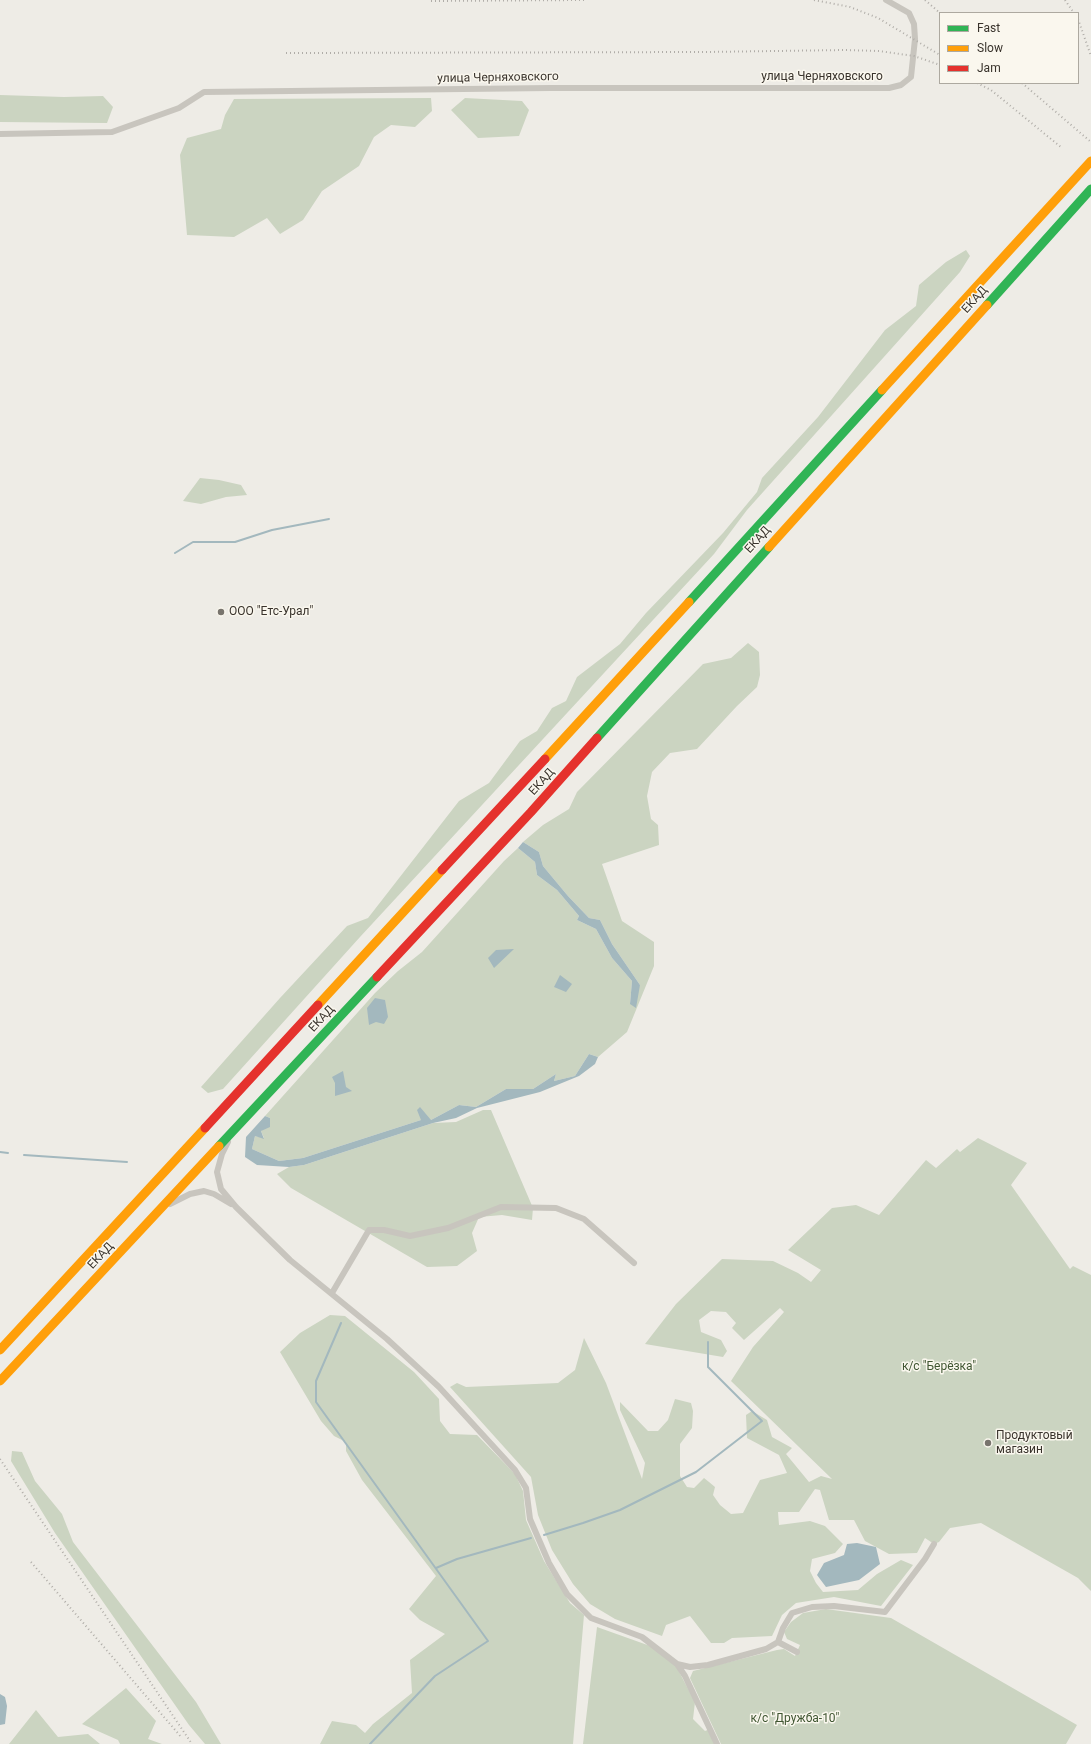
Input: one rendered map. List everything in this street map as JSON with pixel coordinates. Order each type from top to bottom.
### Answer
[{"type":"highway","name":"ЕКАД","points":[[0,1350],[642,654],[1091,161]]},
{"type":"highway","name":"ЕКАД","points":[[0,1381],[531,812],[1091,188]]},
{"type":"street","name":"улица Черняховского","points":[[0,134],[112,132],[178,108],[204,92],[550,88],[889,88],[901,85],[911,77],[915,39],[914,24],[908,13],[886,0]]},
{"type":"street","points":[[231,1135],[222,1154],[217,1172],[221,1189],[236,1207],[290,1260],[387,1339],[439,1387],[515,1470],[526,1488],[530,1519],[549,1563],[567,1594],[591,1618],[642,1637],[677,1664],[685,1676],[717,1744]]},
{"type":"street","points":[[160,1210],[190,1194],[204,1191],[214,1194],[236,1207]]},
{"type":"street","points":[[332,1293],[369,1230],[384,1230],[410,1236],[448,1228],[501,1207],[556,1208],[584,1220],[634,1263]]},
{"type":"street","points":[[677,1664],[690,1667],[708,1664],[766,1649],[778,1642],[783,1628],[792,1613],[812,1607],[834,1606],[885,1612],[925,1559],[934,1544]]},
{"type":"street","points":[[778,1642],[797,1652]]},
{"type":"green space","points":[[0,95],[64,97],[103,96],[113,107],[107,123],[0,122]]},
{"type":"green space","points":[[431,98],[432,111],[415,127],[391,125],[374,137],[359,166],[322,191],[303,220],[280,234],[267,218],[234,237],[187,235],[180,155],[187,138],[221,129],[225,115],[234,99]]},
{"type":"green space","points":[[465,98],[522,101],[529,110],[519,136],[478,138],[451,110]]},
{"type":"green space","points":[[966,250],[970,256],[960,272],[747,510],[714,554],[360,937],[223,1089],[208,1093],[201,1087],[280,998],[347,926],[368,918],[459,801],[489,783],[520,741],[537,731],[552,708],[566,701],[577,677],[620,644],[646,613],[723,533],[757,492],[762,478],[818,417],[885,330],[916,306],[919,285],[946,262]]},
{"type":"green space","points":[[200,478],[219,480],[241,485],[247,495],[226,497],[201,504],[183,501]]},
{"type":"green space","points":[[748,643],[759,652],[760,675],[757,687],[697,749],[670,753],[652,772],[647,796],[651,819],[658,825],[659,845],[602,864],[622,921],[654,942],[654,966],[627,1032],[598,1057],[589,1054],[575,1076],[554,1081],[556,1074],[533,1089],[506,1089],[476,1107],[459,1105],[431,1120],[421,1120],[303,1158],[279,1161],[252,1149],[255,1136],[264,1138],[261,1131],[270,1118],[265,1116],[375,993],[398,971],[422,952],[504,861],[518,848],[535,862],[537,875],[557,890],[579,916],[577,920],[596,929],[612,958],[632,981],[630,1004],[640,985],[612,944],[600,920],[589,918],[543,866],[539,852],[523,842],[543,825],[569,809],[577,792],[703,664],[731,658]]},
{"type":"green space","points":[[483,1110],[491,1110],[533,1208],[532,1220],[502,1215],[479,1217],[472,1233],[477,1251],[457,1266],[427,1267],[291,1188],[277,1174],[289,1167],[304,1165],[433,1123],[456,1122]]},
{"type":"green space","name":"к/с \"Берёзка\"","points":[[978,1138],[1027,1163],[1011,1185],[1070,1269],[1073,1266],[1091,1275],[1091,1591],[1078,1578],[981,1523],[950,1528],[939,1542],[934,1544],[925,1538],[917,1553],[889,1554],[865,1541],[854,1520],[829,1520],[820,1490],[815,1489],[799,1512],[778,1512],[779,1525],[810,1521],[825,1526],[843,1544],[835,1553],[812,1559],[810,1571],[816,1583],[823,1592],[858,1590],[877,1574],[901,1560],[913,1565],[881,1606],[834,1597],[796,1603],[782,1615],[772,1636],[732,1638],[724,1643],[711,1643],[690,1616],[666,1625],[662,1636],[615,1619],[590,1604],[573,1584],[552,1550],[538,1515],[531,1477],[450,1387],[457,1383],[466,1387],[558,1383],[575,1370],[584,1338],[606,1383],[642,1479],[645,1463],[620,1410],[620,1402],[648,1431],[658,1431],[668,1420],[675,1399],[691,1403],[693,1411],[692,1428],[680,1444],[680,1476],[687,1487],[694,1488],[704,1478],[715,1487],[713,1495],[720,1505],[731,1514],[743,1513],[760,1480],[787,1473],[779,1455],[747,1438],[746,1415],[752,1411],[767,1420],[772,1437],[792,1448],[786,1454],[809,1482],[821,1476],[832,1479],[731,1381],[753,1347],[784,1312],[780,1308],[744,1340],[732,1328],[736,1323],[726,1312],[711,1311],[699,1320],[701,1332],[721,1340],[727,1351],[723,1357],[645,1344],[676,1304],[722,1259],[773,1261],[798,1273],[811,1282],[821,1270],[788,1250],[832,1208],[856,1205],[879,1215],[926,1160],[936,1168],[957,1149],[960,1152]]},
{"type":"green space","points":[[330,1315],[345,1316],[414,1372],[439,1399],[440,1421],[450,1434],[477,1435],[515,1474],[523,1491],[526,1520],[544,1561],[570,1603],[584,1615],[573,1744],[320,1744],[332,1721],[356,1725],[365,1733],[373,1724],[412,1693],[410,1660],[445,1634],[420,1620],[409,1609],[436,1576],[362,1480],[346,1451],[346,1442],[334,1436],[321,1421],[280,1352],[300,1333]]},
{"type":"green space","points":[[12,1451],[22,1452],[35,1481],[62,1514],[73,1542],[196,1702],[221,1744],[205,1744],[189,1725],[55,1533],[11,1461]]},
{"type":"green space","name":"к/с \"Дружба-10\"","points":[[826,1609],[891,1618],[1077,1725],[1066,1744],[721,1744],[690,1678],[693,1671],[777,1650],[784,1649],[795,1656],[800,1645],[787,1639],[784,1632],[791,1622],[803,1613]]},
{"type":"green space","points":[[597,1627],[653,1647],[676,1666],[695,1702],[693,1719],[705,1731],[710,1729],[716,1744],[583,1744]]},
{"type":"green space","points":[[126,1688],[156,1721],[148,1739],[162,1744],[120,1744],[118,1740],[82,1724]]},
{"type":"green space","points":[[36,1710],[58,1737],[88,1734],[100,1744],[9,1744]]},
{"type":"water","points":[[523,842],[539,852],[543,866],[589,918],[600,920],[612,944],[640,985],[636,1008],[630,1004],[632,981],[612,958],[596,929],[577,920],[579,916],[557,890],[537,875],[535,862],[518,848]]},
{"type":"water","points":[[514,949],[494,968],[488,958],[496,950]]},
{"type":"water","points":[[560,975],[572,984],[566,992],[554,987]]},
{"type":"water","points":[[375,998],[385,1000],[388,1017],[384,1024],[376,1022],[369,1025],[367,1008]]},
{"type":"water","points":[[589,1054],[598,1057],[595,1064],[579,1076],[540,1092],[477,1108],[456,1118],[433,1123],[304,1165],[289,1167],[257,1165],[245,1157],[246,1137],[265,1116],[270,1118],[270,1127],[261,1131],[264,1139],[255,1136],[252,1149],[279,1161],[303,1158],[421,1120],[417,1110],[420,1107],[431,1120],[459,1105],[476,1107],[506,1089],[533,1089],[556,1074],[554,1081],[575,1076]]},
{"type":"water","points":[[343,1071],[346,1087],[352,1091],[335,1096],[335,1083],[332,1077]]},
{"type":"water","points":[[857,1543],[876,1547],[880,1564],[859,1580],[826,1587],[817,1575],[824,1563],[844,1555],[847,1544]]},
{"type":"water","points":[[0,1694],[5,1697],[7,1706],[5,1724],[0,1725]]},
{"type":"waterway","points":[[175,553],[193,542],[235,542],[272,530],[329,519]]},
{"type":"waterway","points":[[0,1152],[8,1153]]},
{"type":"waterway","points":[[24,1155],[127,1162]]},
{"type":"waterway","points":[[341,1323],[316,1381],[316,1402],[488,1641],[435,1676],[370,1744]]},
{"type":"waterway","points":[[544,1535],[620,1510],[696,1472],[762,1421],[708,1367],[708,1342]]},
{"type":"waterway","points":[[436,1568],[457,1559],[531,1538]]},
{"type":"railway","points":[[431,1],[585,0]]},
{"type":"railway","points":[[814,0],[850,7],[878,18],[939,54]]},
{"type":"railway","points":[[925,0],[939,12]]},
{"type":"railway","points":[[1065,0],[1073,12]]},
{"type":"railway","points":[[1079,22],[1091,56]]},
{"type":"railway","points":[[286,53],[706,52],[845,50],[879,51],[914,56],[939,65]]},
{"type":"railway","points":[[979,84],[991,90],[1062,148]]},
{"type":"railway","points":[[1023,84],[1091,142]]},
{"type":"railway","points":[[0,1459],[192,1744]]},
{"type":"railway","points":[[31,1562],[182,1738]]},
{"type":"traffic: fast","points":[[987,305],[1091,189]]},
{"type":"traffic: fast","points":[[689,602],[882,390]]},
{"type":"traffic: fast","points":[[597,738],[769,547]]},
{"type":"traffic: fast","points":[[219,1146],[377,977]]},
{"type":"traffic: slow","points":[[882,390],[1091,161]]},
{"type":"traffic: slow","points":[[769,547],[987,305]]},
{"type":"traffic: slow","points":[[545,759],[689,602]]},
{"type":"traffic: slow","points":[[318,1005],[442,870]]},
{"type":"traffic: slow","points":[[0,1350],[205,1128]]},
{"type":"traffic: slow","points":[[0,1381],[219,1146]]},
{"type":"traffic: jam","points":[[377,977],[531,812],[597,738]]},
{"type":"traffic: jam","points":[[442,870],[545,759]]},
{"type":"traffic: jam","points":[[205,1128],[318,1005]]},
{"type":"place","name":"ООО \"Етс-Урал\"","points":[[221,612]]},
{"type":"place","name":"Продуктовый магазин","points":[[988,1443]]}]
